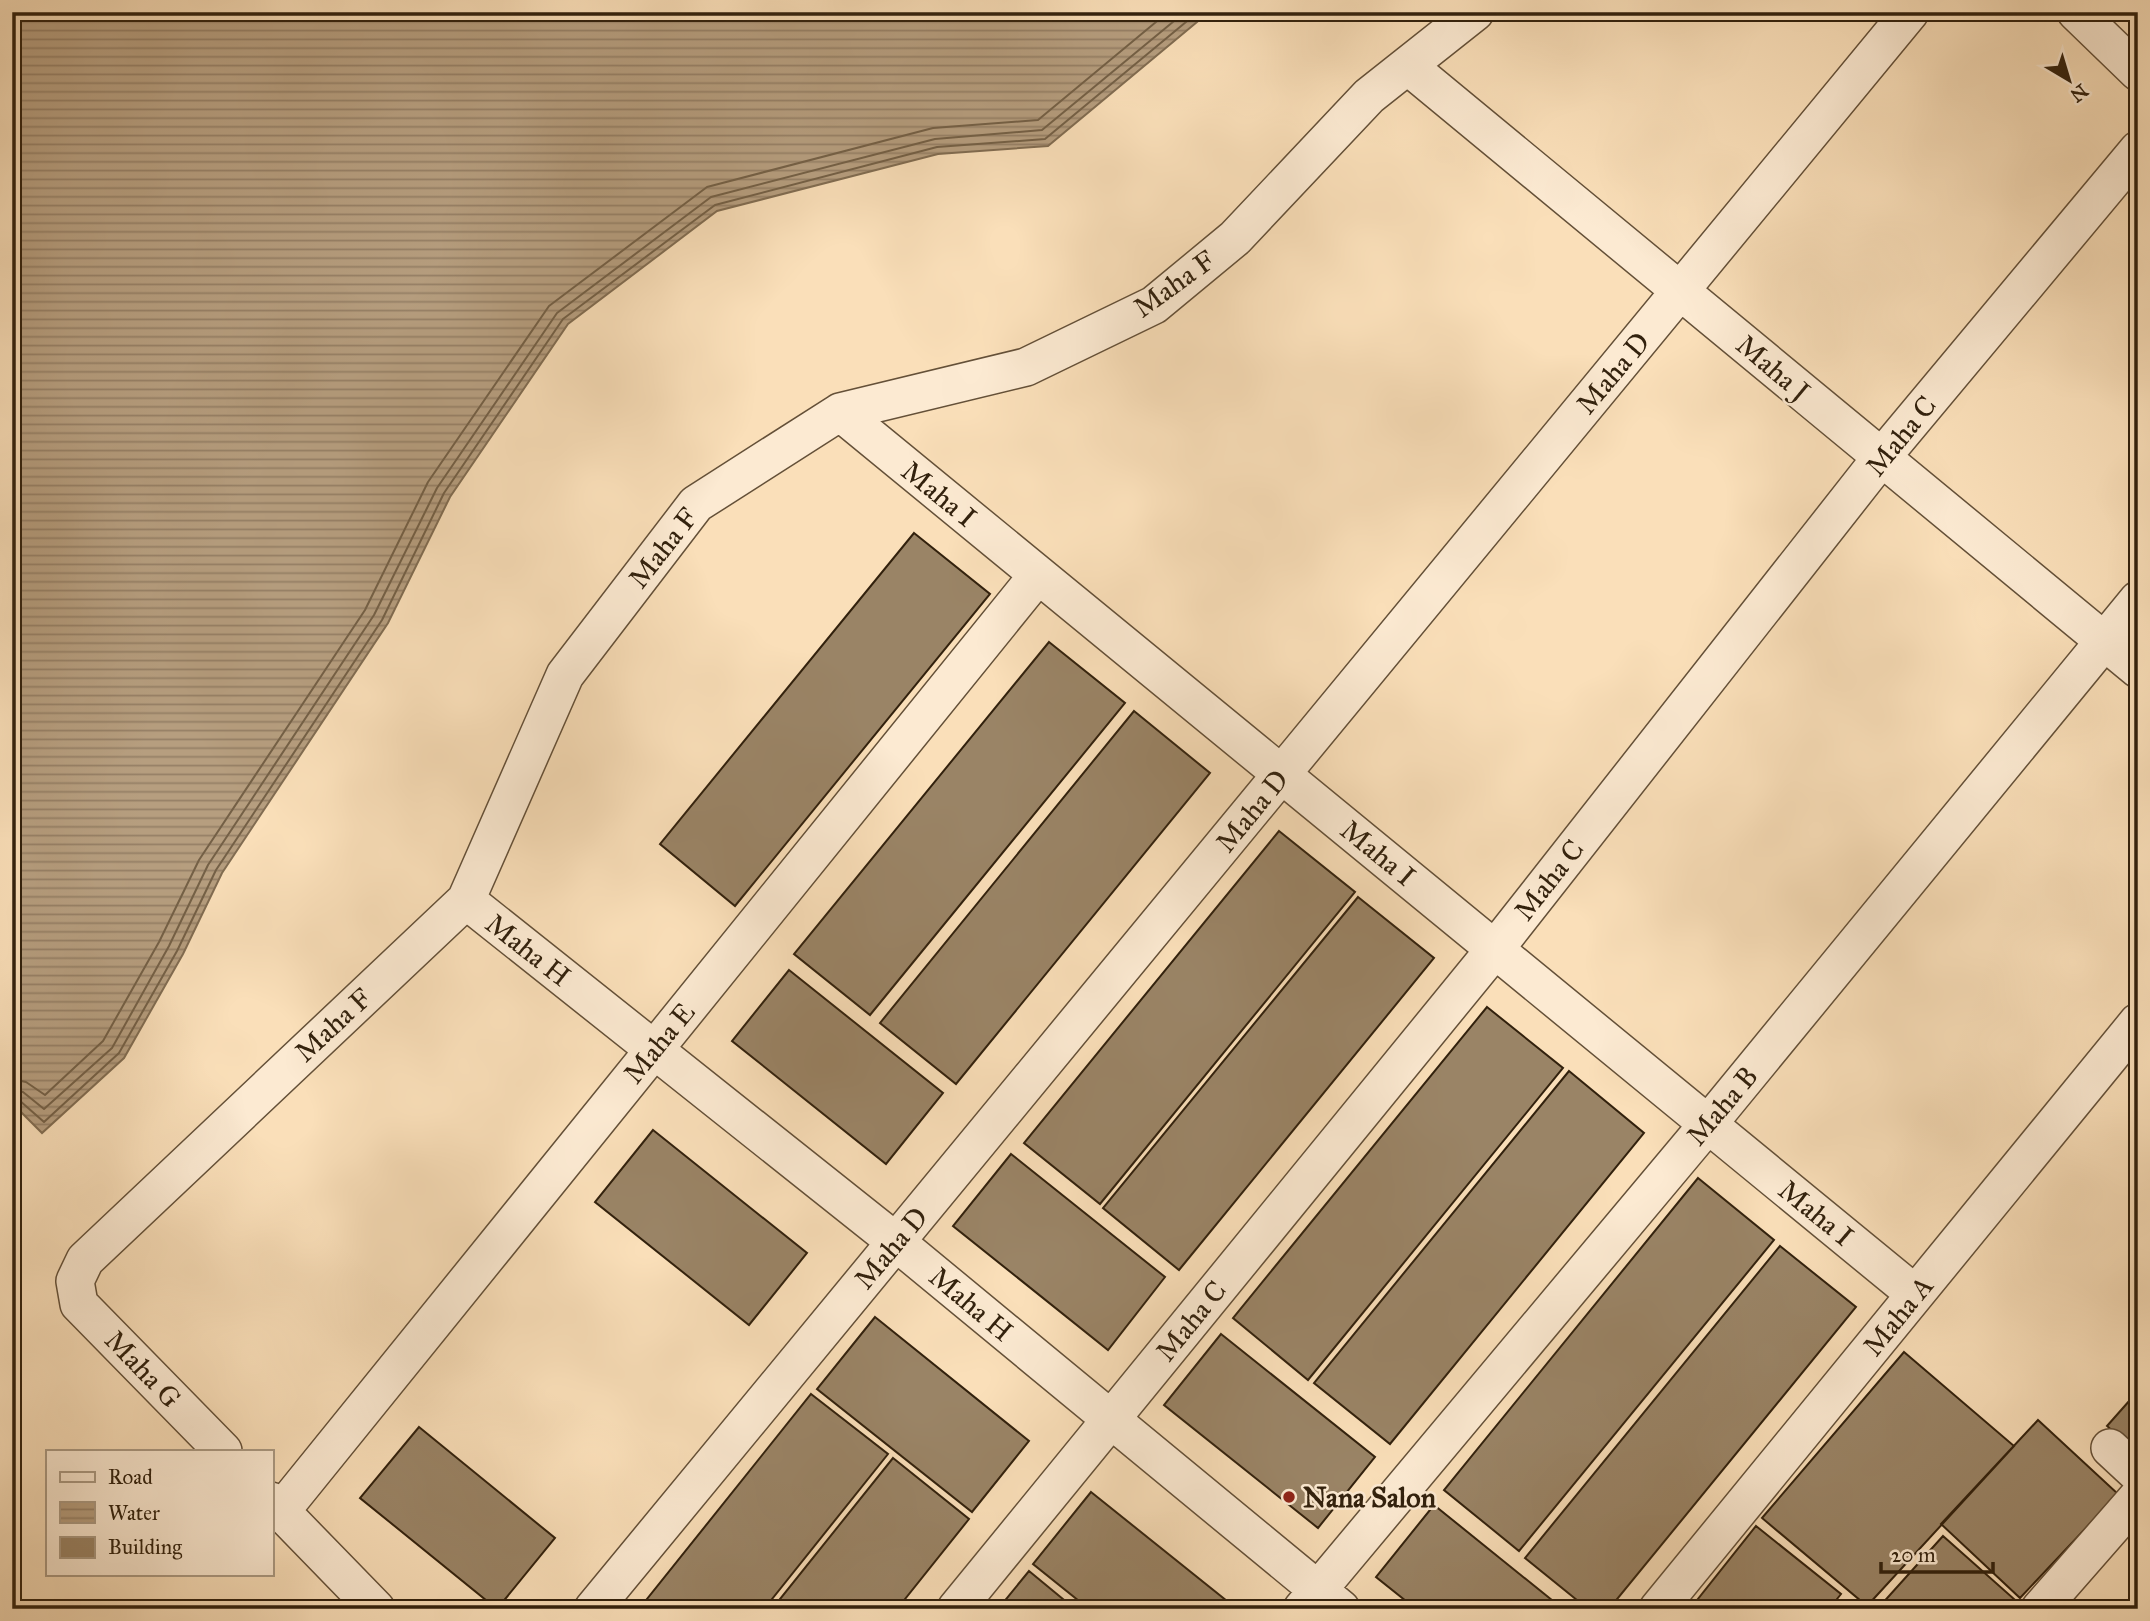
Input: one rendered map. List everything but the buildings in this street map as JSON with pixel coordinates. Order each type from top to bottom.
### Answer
[{"type":"street","name":"Maha F","points":[[75,1281],[85,1259],[466,900],[565,675],[695,504],[840,412],[1026,367],[1153,305],[1235,238],[1369,96],[1475,12]]},
{"type":"street","name":"Maha D","points":[[593,1609],[1910,12]]},
{"type":"street","points":[[2076,12],[2138,72]]},
{"type":"street","name":"Maha J","points":[[1408,66],[2138,668]]},
{"type":"street","name":"Maha C","points":[[956,1609],[1494,949],[1881,458],[2138,150]]},
{"type":"street","name":"Maha I","points":[[840,412],[1915,1294]]},
{"type":"street","name":"Maha E","points":[[276,1506],[654,1049],[1038,575]]},
{"type":"street","name":"Maha B","points":[[1320,1603],[1707,1124],[2138,600]]},
{"type":"street","name":"Maha H","points":[[466,900],[896,1242],[1111,1419],[1320,1603]]},
{"type":"street","name":"Maha A","points":[[1658,1609],[2138,1023]]},
{"type":"street","name":"Maha G","points":[[75,1281],[79,1304],[222,1450]]},
{"type":"street","points":[[2110,1448],[2138,1474]]},
{"type":"street","points":[[2040,1609],[2138,1497]]},
{"type":"street","points":[[276,1506],[376,1609]]},
{"type":"water","points":[[12,12],[1209,12],[1048,146],[938,154],[717,211],[568,324],[450,497],[388,623],[222,873],[183,954],[124,1058],[42,1133],[12,1103]]},
{"type":"place","name":"Nana Salon","points":[[1289,1497]]}]
